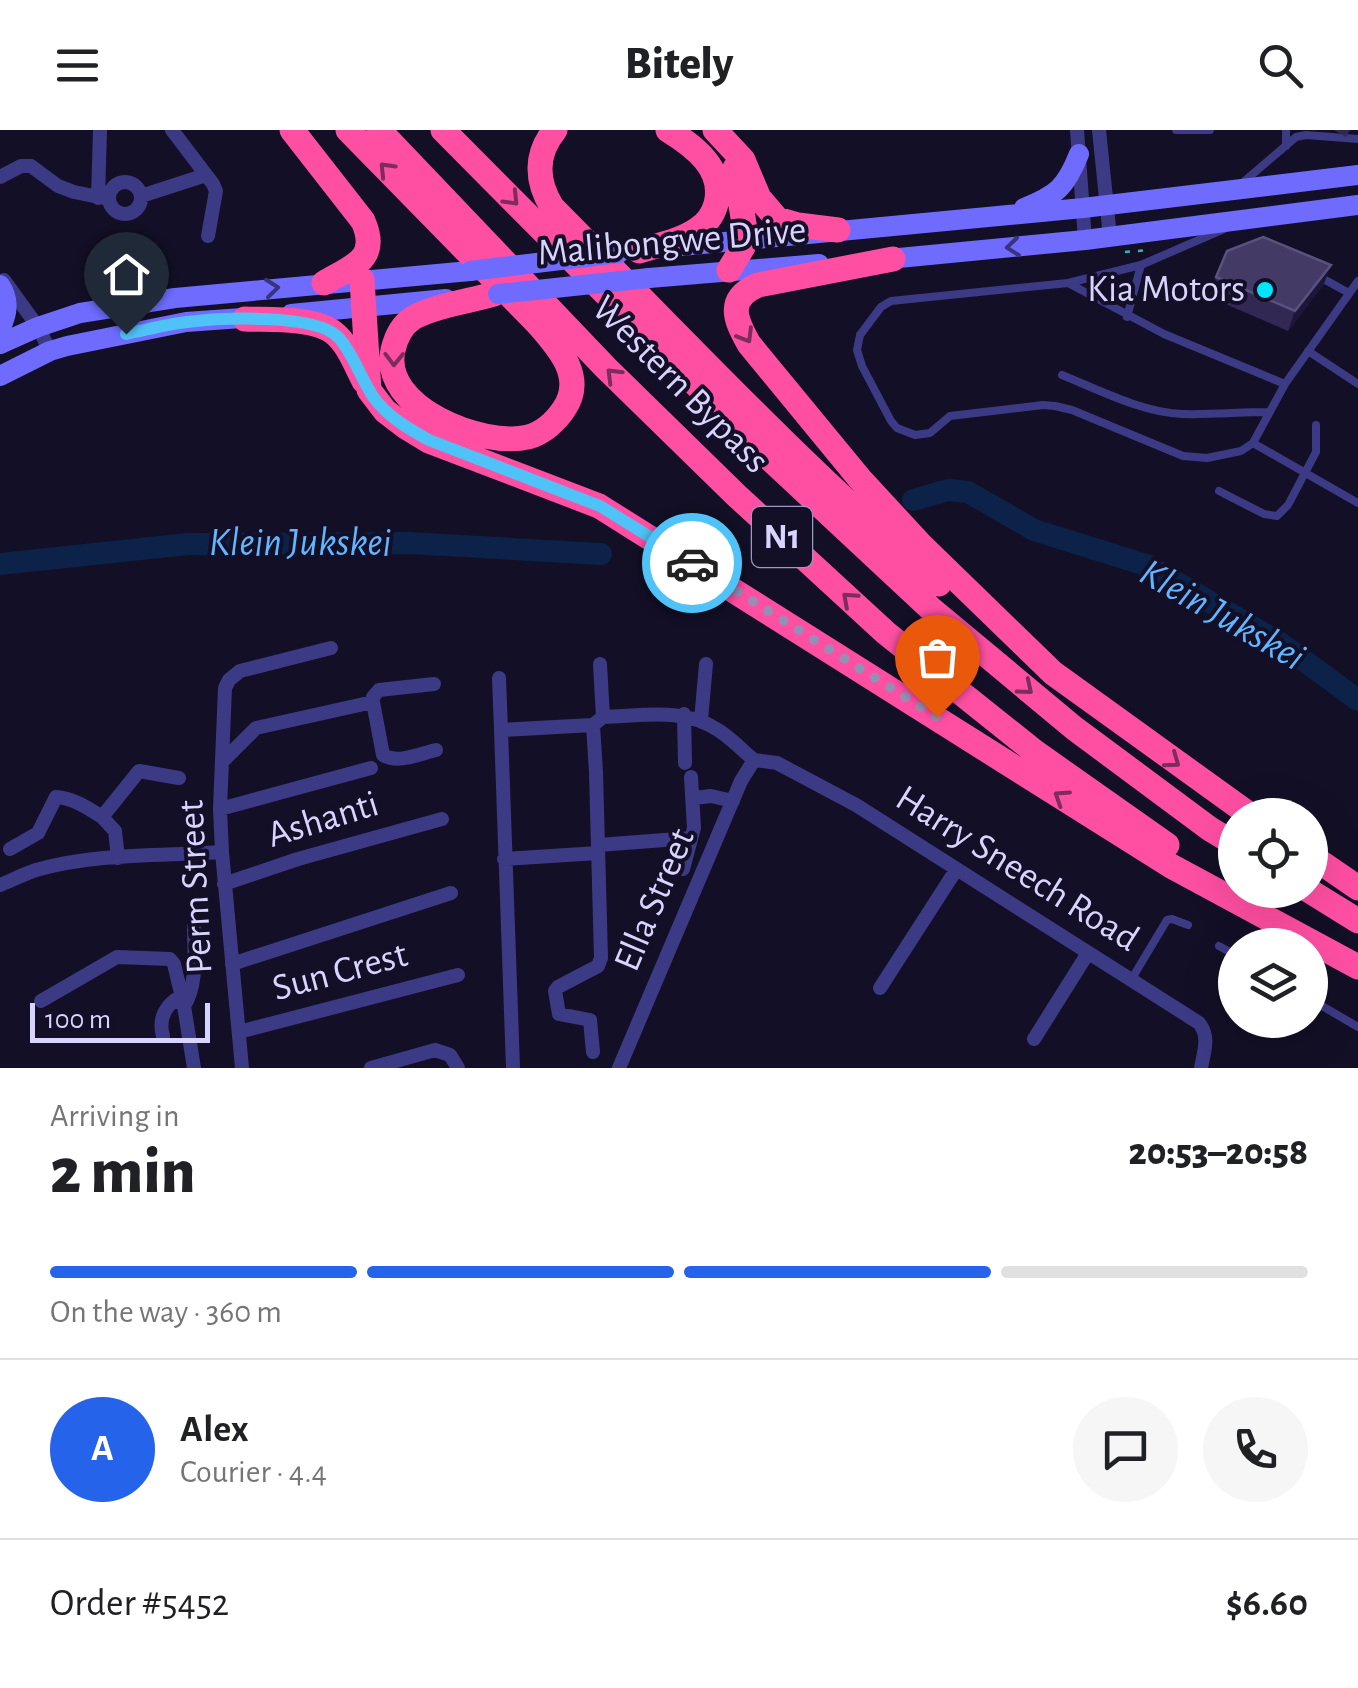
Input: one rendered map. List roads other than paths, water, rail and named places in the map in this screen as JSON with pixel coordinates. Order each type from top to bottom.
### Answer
[{"type":"highway","points":[[292,130],[363,221],[370,236],[370,244],[359,262],[324,283]]},
{"type":"highway","points":[[348,130],[564,353],[572,383],[568,403],[547,428],[531,436],[489,436],[447,422],[404,394],[393,376],[395,340],[407,323],[427,312],[496,294]]},
{"type":"highway","name":"Western Bypass","points":[[379,130],[606,368],[886,633],[1035,752],[1218,877]]},
{"type":"highway","name":"Western Bypass","points":[[443,130],[742,432],[930,608],[1074,728],[1218,834]]},
{"type":"highway","points":[[556,130],[545,145],[539,172],[552,207],[782,441],[890,542],[984,622],[1226,798]]},
{"type":"highway","points":[[629,252],[690,234],[708,221],[714,211],[718,196],[710,166],[685,140],[668,130]]},
{"type":"highway","points":[[722,137],[742,160],[759,198],[776,219],[798,226],[838,230]]},
{"type":"highway","points":[[722,137],[739,184],[744,239],[729,270]]},
{"type":"highway","points":[[893,259],[758,284],[740,297],[735,314],[738,325],[749,344],[860,479],[934,558],[1053,673]]},
{"type":"highway","points":[[362,280],[369,390]]},
{"type":"highway","points":[[245,318],[310,323],[329,329],[346,347],[385,411],[406,427],[624,520],[1171,866],[1358,964]]},
{"type":"highway","points":[[1328,868],[1358,888]]},
{"type":"highway","points":[[1328,902],[1358,921]]},
{"type":"highway","name":"Western Bypass","points":[[1268,908],[1358,964]]},
{"type":"main road","points":[[1008,214],[1060,190],[1079,154]]},
{"type":"main road","name":"Malibongwe Drive","points":[[0,344],[80,313],[175,298],[1083,208],[1358,176]]},
{"type":"main road","name":"Malibongwe Drive","points":[[0,376],[50,350],[186,322],[1085,240],[1358,205]]},
{"type":"main road","points":[[1323,210],[1358,226]]},
{"type":"main road","points":[[0,285],[7,299],[7,312],[0,329]]},
{"type":"street","points":[[100,130],[103,198]]},
{"type":"street","points":[[172,130],[216,191],[208,236]]},
{"type":"street","points":[[1077,130],[1085,240]]},
{"type":"street","points":[[1099,130],[1110,237]]},
{"type":"street","points":[[0,178],[21,166],[31,166],[58,186],[103,198],[115,210],[127,214],[138,208],[141,196],[135,185],[123,181],[103,198]]},
{"type":"street","points":[[141,196],[206,175]]},
{"type":"street","points":[[0,276],[50,350]]},
{"type":"street","name":"Perm Street","points":[[242,1068],[220,809],[226,688],[228,680],[240,671],[331,648]]},
{"type":"street","points":[[593,1052],[590,1020],[559,1014],[555,991],[600,963],[600,664]]},
{"type":"street","points":[[701,720],[706,664]]},
{"type":"street","points":[[499,678],[513,1068]]},
{"type":"street","points":[[434,684],[378,690],[372,702],[382,756],[392,760],[436,750]]},
{"type":"street","points":[[223,761],[256,728],[372,702]]},
{"type":"street","points":[[682,869],[694,828],[684,714]]},
{"type":"street","points":[[501,730],[684,714],[720,731],[754,760]]},
{"type":"street","name":"Ella Street","points":[[620,1068],[754,760]]},
{"type":"street","name":"Harry Sneech Road","points":[[754,760],[776,763],[856,806],[1202,1026],[1205,1048],[1200,1068]]},
{"type":"street","points":[[220,809],[372,768]]},
{"type":"street","points":[[102,816],[140,772],[179,778]]},
{"type":"street","points":[[694,798],[711,796],[733,801]]},
{"type":"street","points":[[10,849],[38,833],[56,797],[62,797],[102,816],[116,831],[118,858]]},
{"type":"street","name":"Ashanti","points":[[224,884],[442,819]]},
{"type":"street","points":[[504,858],[691,838]]},
{"type":"street","points":[[0,885],[48,867],[222,852]]},
{"type":"street","points":[[880,988],[956,870]]},
{"type":"street","points":[[232,964],[451,893]]},
{"type":"street","points":[[184,1006],[193,975],[194,927]]},
{"type":"street","points":[[1034,1039],[1088,953]]},
{"type":"street","points":[[41,1001],[118,957],[170,960],[184,1006],[194,1068]]},
{"type":"street","name":"Sun Crest","points":[[239,1032],[458,975]]},
{"type":"street","points":[[163,1036],[160,1026],[168,1006],[175,1000],[184,1006]]},
{"type":"street","points":[[370,1068],[434,1050],[450,1055],[458,1068]]},
{"type":"lane","points":[[1176,130],[1210,130]]},
{"type":"lane","points":[[1286,130],[1286,146]]},
{"type":"lane","points":[[1236,188],[1296,137],[1358,139]]},
{"type":"lane","points":[[1246,220],[1140,265],[1068,283],[891,301],[880,307],[860,335],[857,350],[862,366],[891,421],[906,433],[930,432],[950,416],[1055,406],[1196,459],[1241,451],[1253,443],[1285,384],[1357,283]]},
{"type":"lane","points":[[1128,317],[1140,265]]},
{"type":"lane","points":[[1308,270],[1349,293]]},
{"type":"lane","points":[[1068,283],[1164,334],[1285,384]]},
{"type":"lane","points":[[1308,352],[1358,384]]},
{"type":"lane","points":[[1062,376],[1114,396],[1180,414],[1268,412]]},
{"type":"lane","points":[[1219,491],[1264,514],[1277,516],[1288,505],[1316,452],[1316,426]]},
{"type":"lane","points":[[1253,443],[1358,503]]},
{"type":"lane","points":[[1130,980],[1167,920],[1188,926]]},
{"type":"lane","points":[[1328,1010],[1358,1027]]},
{"type":"waterway","name":"Klein Jukskei","points":[[913,500],[948,490],[968,492],[1034,530],[1149,566],[1280,643],[1358,700]]},
{"type":"waterway","name":"Klein Jukskei","points":[[0,564],[188,544],[409,543],[601,554]]},
{"type":"place","name":"Kia Motors","points":[[1265,290]]}]
